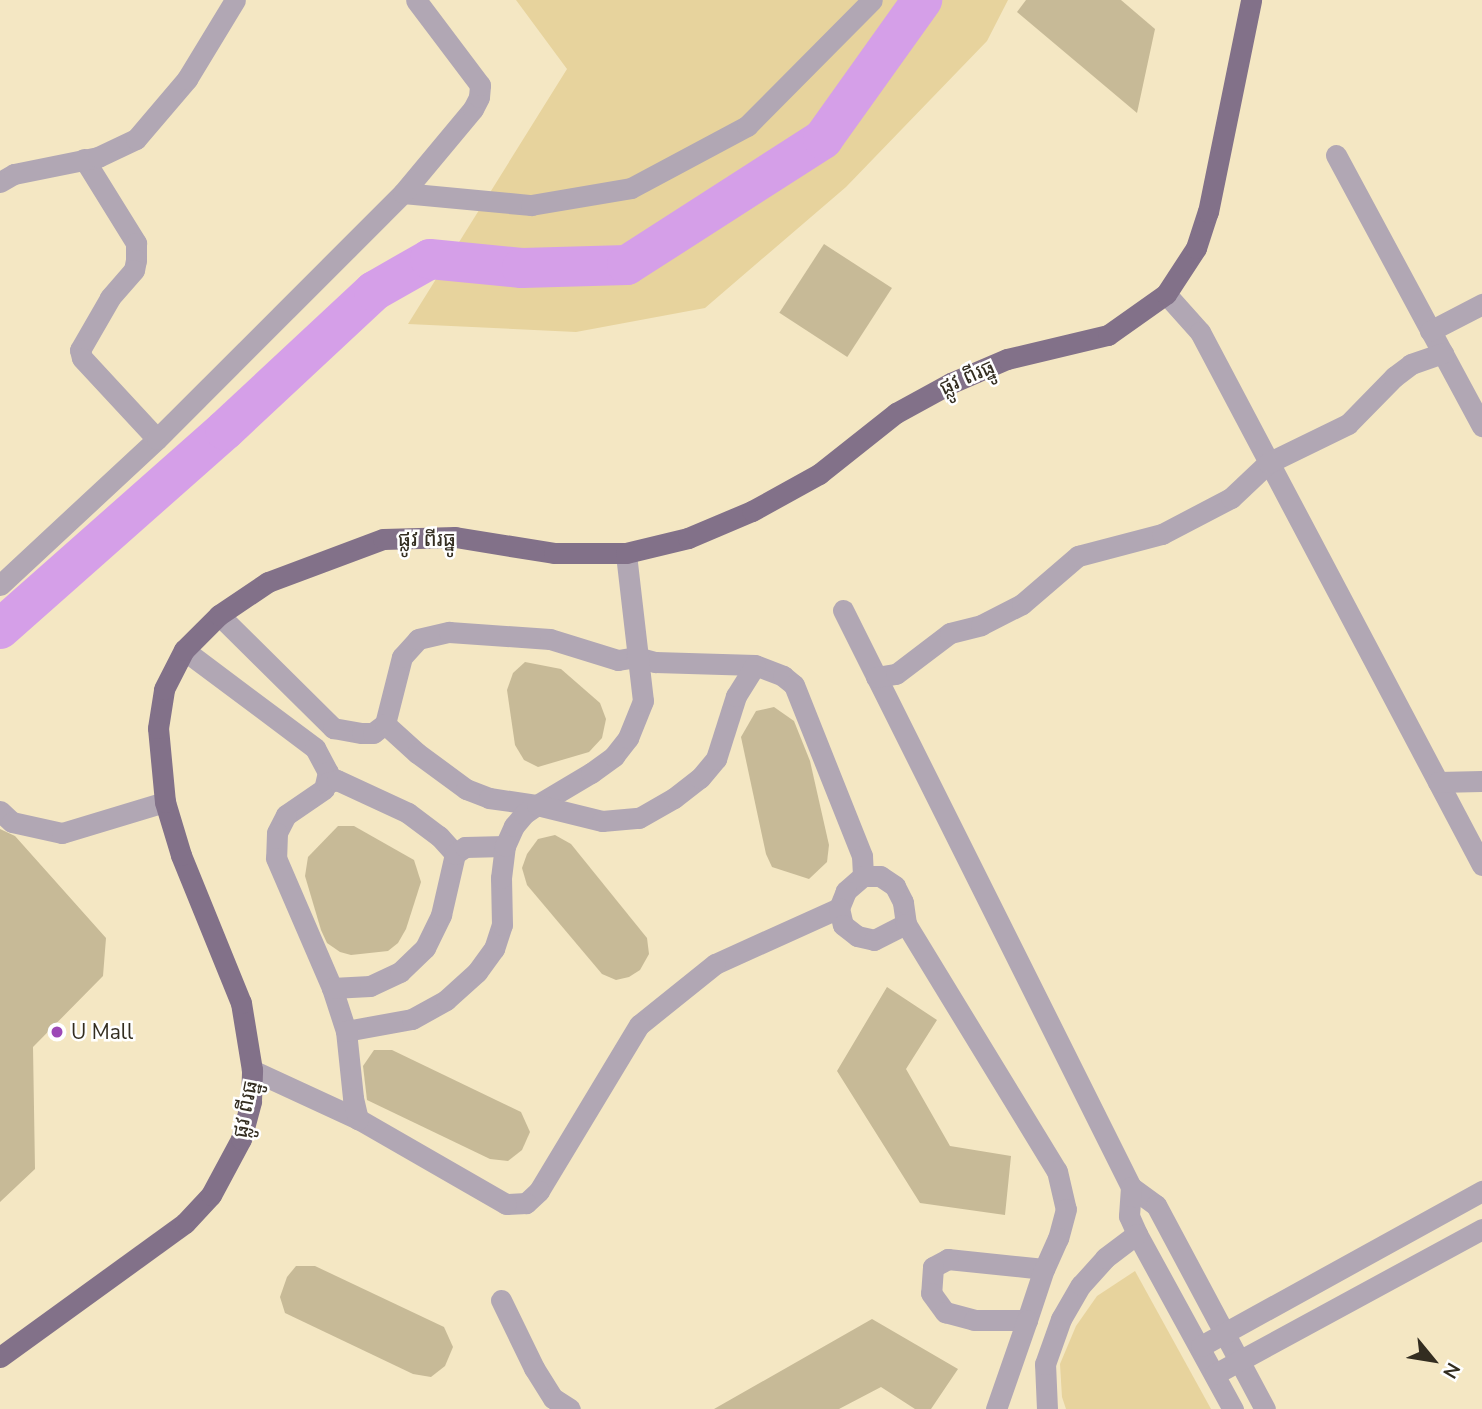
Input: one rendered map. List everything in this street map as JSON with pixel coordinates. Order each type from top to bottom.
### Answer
[{"type":"main road","name":"ផ្លូវ ពីរធ្នូ","points":[[0,1357],[185,1223],[211,1195],[241,1139],[251,1101],[253,1070],[241,1003],[181,855],[165,802],[158,728],[164,689],[184,650],[219,615],[268,582],[383,540],[455,537],[554,553],[626,553],[688,538],[752,511],[819,474],[896,413],[951,383],[1007,359],[1108,335],[1166,295],[1196,248],[1208,212],[1251,0]]},
{"type":"street","points":[[0,182],[14,174],[98,157],[136,139],[187,79],[235,0]]},
{"type":"street","points":[[0,585],[157,439],[402,193],[473,109],[479,97],[480,85],[416,0]]},
{"type":"street","points":[[402,193],[531,205],[631,188],[747,127],[872,0]]},
{"type":"street","points":[[1336,155],[1482,426]]},
{"type":"street","points":[[83,159],[135,243],[136,260],[134,270],[110,298],[80,350],[82,358],[157,439]]},
{"type":"street","points":[[1166,295],[1200,332],[1482,865]]},
{"type":"street","points":[[1430,331],[1482,304]]},
{"type":"street","points":[[876,677],[896,674],[950,633],[981,625],[1022,604],[1078,556],[1162,534],[1231,498],[1268,463],[1348,424],[1394,377],[1411,365],[1443,353]]},
{"type":"street","points":[[346,1031],[412,1019],[446,1000],[477,972],[494,949],[502,925],[501,878],[505,846],[514,826],[537,805],[614,756],[628,738],[643,701],[626,553]]},
{"type":"street","points":[[843,610],[1131,1187],[1156,1205],[1265,1409]]},
{"type":"street","points":[[219,615],[333,728],[373,733],[386,724],[402,657],[418,639],[449,632],[550,639],[618,660],[636,657],[655,662],[755,665],[783,676],[794,685],[862,856],[863,876]]},
{"type":"street","points":[[184,650],[315,748],[328,772],[324,789],[286,815],[277,833],[276,858],[332,988],[346,1031],[353,1098],[358,1119]]},
{"type":"street","points":[[386,724],[417,753],[466,789],[489,798],[537,805],[602,821],[639,818],[674,798],[700,778],[716,759],[736,696],[755,665]]},
{"type":"street","points":[[315,748],[333,728]]},
{"type":"street","points":[[327,783],[337,780],[408,813],[439,836],[455,854]]},
{"type":"street","points":[[1438,782],[1482,781]]},
{"type":"street","points":[[0,811],[12,822],[62,833],[165,802]]},
{"type":"street","points":[[332,988],[370,986],[400,972],[425,948],[441,915],[455,854],[465,847],[505,846]]},
{"type":"street","points":[[905,924],[874,940],[857,936],[843,925],[839,908],[846,891],[863,876],[880,876],[895,886],[903,902],[905,924],[1057,1171],[1066,1209],[996,1409]]},
{"type":"street","points":[[253,1070],[358,1119],[506,1204],[526,1203],[539,1191],[639,1025],[715,964],[839,908]]},
{"type":"street","points":[[1131,1187],[1129,1216],[1233,1409]]},
{"type":"street","points":[[1201,1346],[1482,1191]]},
{"type":"street","points":[[1215,1374],[1482,1229]]},
{"type":"street","points":[[1046,1408],[1045,1364],[1061,1319],[1081,1285],[1105,1258],[1138,1234]]},
{"type":"street","points":[[1027,1320],[974,1320],[945,1312],[931,1293],[933,1267],[948,1259],[1044,1269]]},
{"type":"street","points":[[501,1300],[534,1368],[554,1398],[570,1409]]},
{"type":"shaded area","points":[[516,0],[1008,0],[987,41],[846,187],[705,308],[576,332],[408,324],[567,69]]},
{"type":"shaded area","points":[[1135,1271],[1211,1409],[1066,1409],[1062,1397],[1060,1364],[1076,1326],[1097,1296]]},
{"type":"building","points":[[1026,0],[1121,0],[1155,29],[1137,113],[1017,12]]},
{"type":"building","points":[[824,244],[892,288],[847,357],[779,313]]},
{"type":"building","points":[[525,662],[561,669],[600,703],[606,719],[602,738],[589,752],[538,767],[524,760],[515,745],[507,690],[513,673]]},
{"type":"building","points":[[774,707],[794,721],[810,761],[829,845],[827,862],[809,879],[772,867],[766,854],[741,737],[756,711]]},
{"type":"building","points":[[338,826],[354,826],[414,860],[421,882],[406,929],[398,943],[388,951],[351,955],[340,952],[327,943],[321,930],[305,876],[308,857]]},
{"type":"building","points":[[0,829],[15,836],[106,938],[103,976],[33,1047],[35,1169],[0,1202]]},
{"type":"building","points":[[555,835],[571,844],[647,938],[649,954],[640,970],[629,977],[616,980],[602,974],[527,885],[522,868],[527,854],[538,839]]},
{"type":"building","points":[[887,987],[937,1020],[906,1069],[950,1146],[1011,1156],[1005,1215],[920,1203],[837,1071]]},
{"type":"building","points":[[374,1050],[392,1050],[521,1112],[530,1132],[522,1150],[508,1161],[490,1159],[367,1100],[363,1066]]},
{"type":"building","points":[[296,1266],[315,1266],[444,1327],[453,1347],[445,1366],[431,1377],[413,1374],[285,1313],[280,1297],[287,1277]]},
{"type":"building","points":[[872,1319],[958,1369],[931,1409],[915,1409],[881,1387],[839,1409],[714,1409]]},
{"type":"waterway","points":[[0,629],[225,430],[374,291],[430,259],[522,268],[627,265],[823,139],[922,0]]},
{"type":"place","name":"U Mall","points":[[57,1032]]}]
